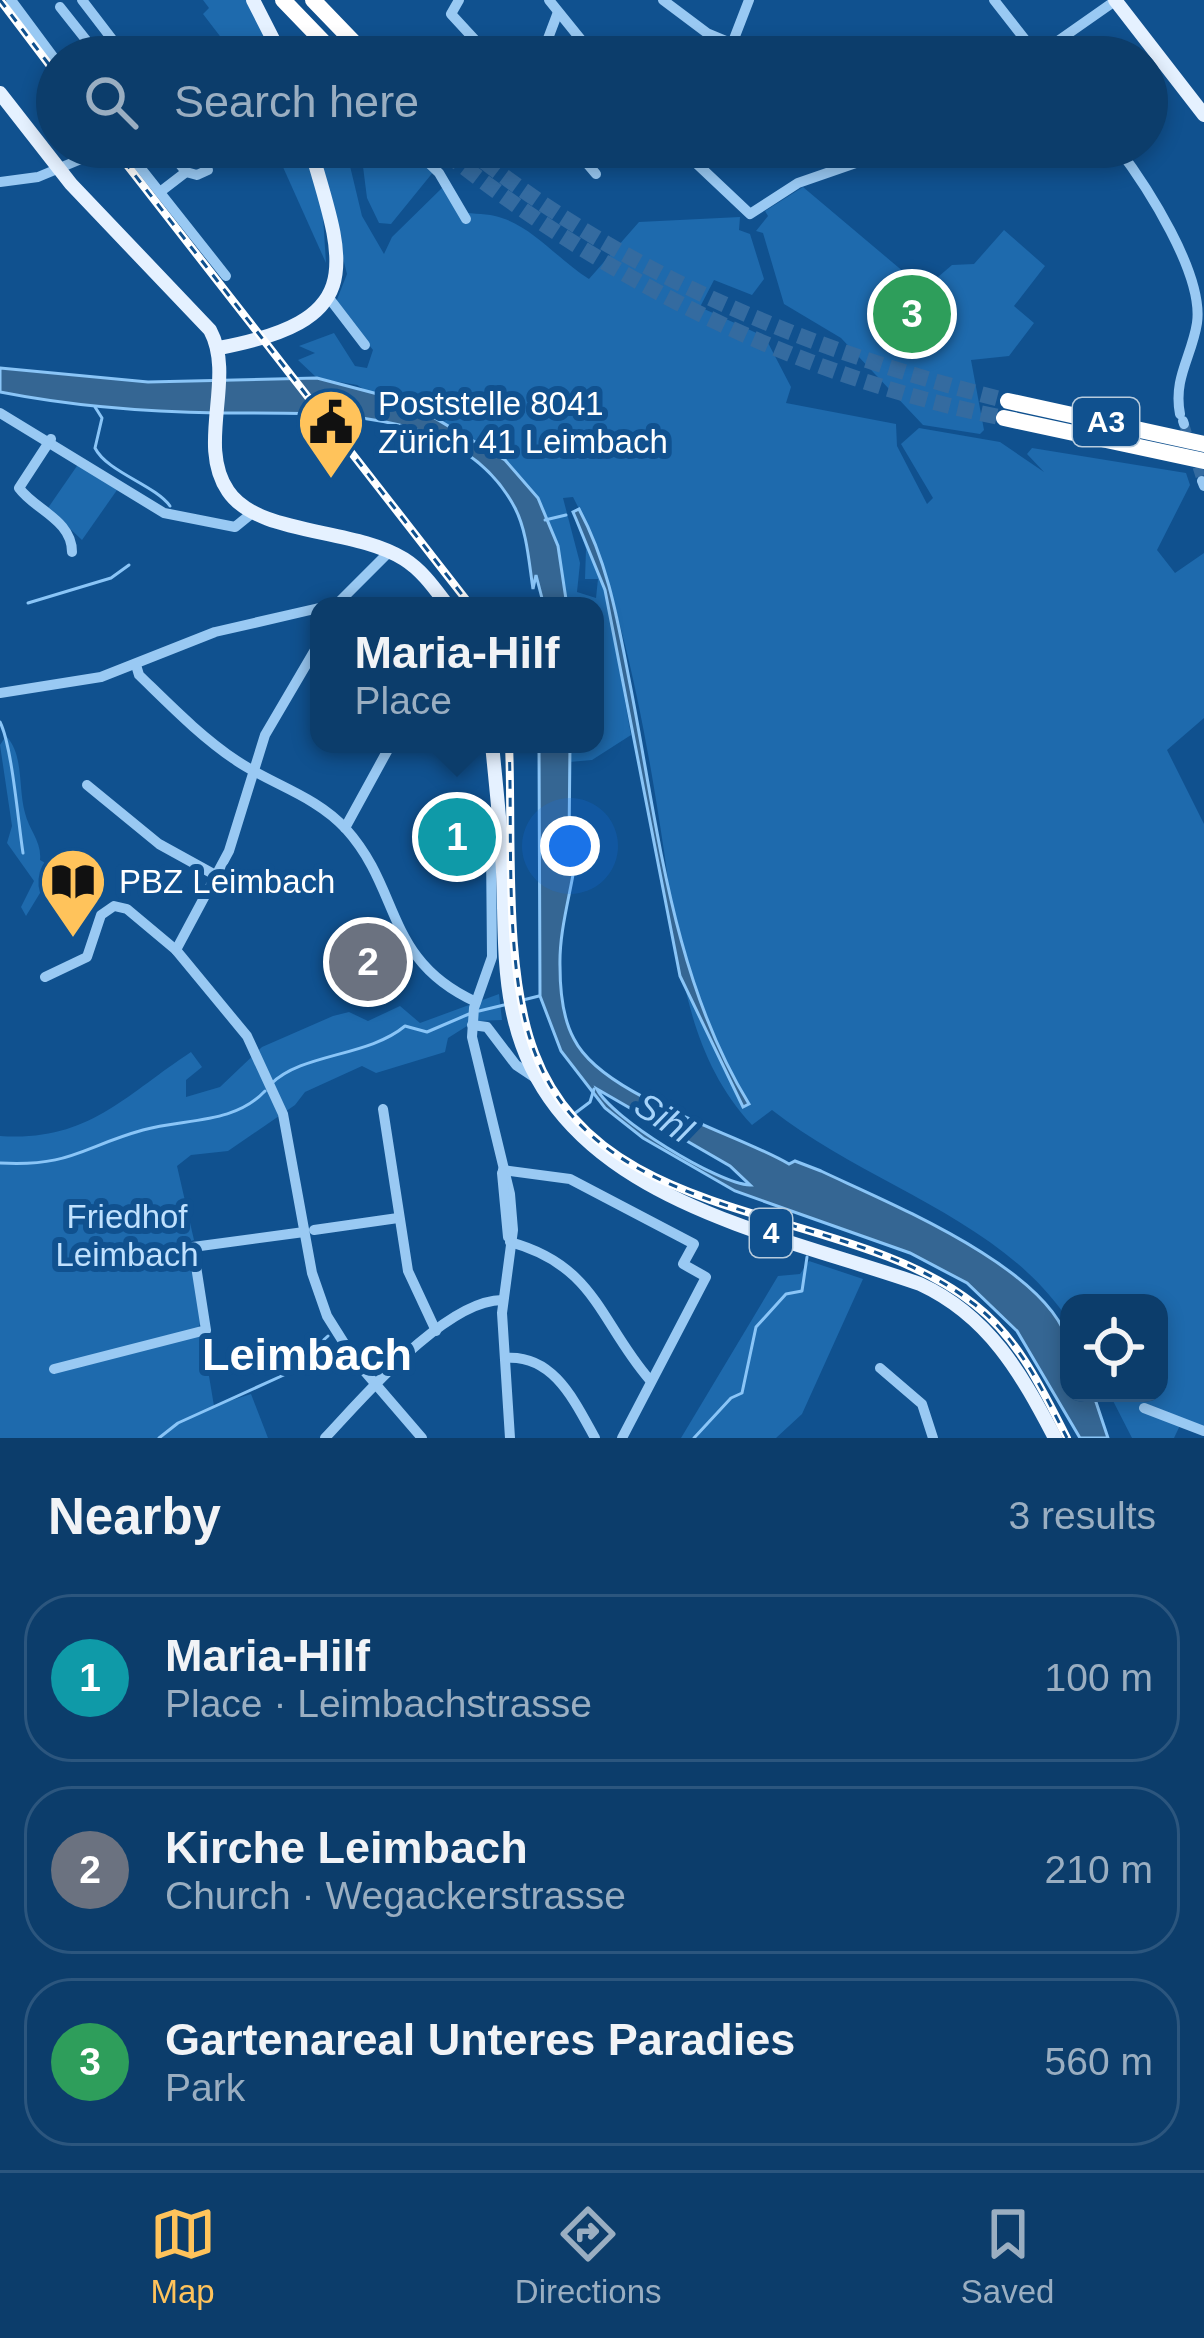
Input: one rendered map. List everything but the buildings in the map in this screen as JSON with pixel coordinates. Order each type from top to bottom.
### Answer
[{"type":"highway","points":[[283,0],[318,36]]},
{"type":"highway","points":[[313,0],[348,36]]},
{"type":"highway","name":"A3","points":[[1204,444],[1006,410],[1204,461]]},
{"type":"main road","points":[[1122,3],[1146,36]]},
{"type":"main road","points":[[256,5],[272,36]]},
{"type":"main road","points":[[1168,66],[1204,115]]},
{"type":"main road","points":[[0,93],[36,140]]},
{"type":"main road","points":[[58,168],[204,322],[219,348],[216,419],[224,485],[251,514],[337,532],[389,552],[428,578],[442,597]]},
{"type":"main road","points":[[219,348],[307,318],[333,292],[338,259],[315,168]]},
{"type":"main road","name":"4","points":[[493,753],[510,1001],[534,1077],[572,1131],[637,1180],[920,1284],[956,1303],[1006,1351],[1055,1438]]},
{"type":"street","points":[[10,0],[37,36]]},
{"type":"street","points":[[82,0],[109,36]]},
{"type":"street","points":[[459,0],[451,14],[471,36]]},
{"type":"street","points":[[549,0],[578,36]]},
{"type":"street","points":[[663,0],[710,36]]},
{"type":"street","points":[[735,36],[749,0]]},
{"type":"street","points":[[994,0],[1024,36]]},
{"type":"street","points":[[1072,36],[1122,3]]},
{"type":"street","points":[[60,7],[83,36]]},
{"type":"street","points":[[549,36],[558,11]]},
{"type":"street","points":[[0,182],[38,177],[58,168]]},
{"type":"street","points":[[143,168],[226,276]]},
{"type":"street","points":[[183,168],[197,176],[208,170]]},
{"type":"street","points":[[434,168],[466,219]]},
{"type":"street","points":[[591,168],[596,174]]},
{"type":"street","points":[[701,168],[750,214],[799,183],[842,168]]},
{"type":"street","points":[[1130,168],[1174,240],[1197,299],[1198,318],[1179,376],[1182,420]]},
{"type":"street","points":[[160,192],[186,172]]},
{"type":"street","points":[[333,292],[365,345]]},
{"type":"street","points":[[0,413],[177,519],[236,527],[251,514]]},
{"type":"street","points":[[50,439],[19,488],[53,517],[72,541],[72,552]]},
{"type":"street","points":[[344,597],[389,552]]},
{"type":"street","points":[[0,693],[95,678],[215,632],[310,610]]},
{"type":"street","points":[[176,950],[236,832],[265,735],[310,658]]},
{"type":"street","points":[[136,665],[190,724],[252,770],[302,795],[345,828],[363,852],[414,954],[487,1027],[515,1065],[534,1077]]},
{"type":"street","points":[[345,828],[386,753]]},
{"type":"street","points":[[87,785],[159,844],[217,876]]},
{"type":"street","points":[[499,832],[491,848],[492,957],[473,1013],[512,1212],[503,1300],[510,1438]]},
{"type":"street","points":[[45,977],[87,957],[101,915],[115,906],[127,909],[176,950],[230,1010],[279,1102],[326,1316],[422,1438]]},
{"type":"street","points":[[383,1109],[413,1288],[436,1331]]},
{"type":"street","points":[[503,1169],[535,1170],[589,1187],[694,1244],[683,1264],[706,1277],[622,1438]]},
{"type":"street","points":[[54,1369],[206,1330],[193,1247],[398,1218]]},
{"type":"street","points":[[510,1242],[546,1256],[580,1279],[605,1307],[649,1379]]},
{"type":"street","points":[[325,1438],[436,1331],[484,1302],[503,1300]]},
{"type":"street","points":[[506,1358],[529,1356],[544,1363],[595,1438]]},
{"type":"street","points":[[880,1368],[922,1404],[933,1438]]},
{"type":"street","points":[[1144,1408],[1204,1431]]},
{"type":"green space","points":[[203,0],[248,0],[265,36],[220,36],[203,14],[209,8]]},
{"type":"green space","points":[[283,168],[314,168],[322,201],[326,263]]},
{"type":"green space","points":[[320,168],[350,168],[362,216],[384,254],[392,237],[443,187],[457,212],[508,220],[589,279],[639,222],[740,217],[739,230],[750,234],[764,279],[752,295],[714,280],[700,307],[765,337],[791,387],[786,403],[896,424],[897,446],[927,504],[933,498],[901,444],[919,428],[1000,442],[1044,472],[1027,454],[1032,448],[1186,473],[1190,485],[1157,550],[1175,573],[1204,553],[1204,718],[1167,750],[1204,824],[1204,1427],[1183,1419],[1174,1438],[1132,1438],[1114,1402],[1168,1402],[1168,1294],[1060,1294],[1060,1309],[1041,1285],[970,1229],[772,1110],[752,1125],[729,1096],[697,1031],[687,996],[631,669],[606,577],[573,497],[563,498],[580,563],[577,592],[593,597],[566,597],[558,546],[538,498],[357,385],[317,378],[298,360],[315,353],[299,346],[334,333],[355,366],[367,368],[373,350],[336,302],[347,274]]},
{"type":"green space","points":[[363,168],[434,171],[391,224],[379,223],[367,198]]},
{"type":"green space","points":[[803,187],[924,289],[952,265],[974,264],[1004,230],[1045,266],[1014,306],[1034,323],[1009,356],[971,360],[984,430],[980,434],[923,425],[841,338],[784,304],[763,233],[756,231],[768,216],[765,211]]},
{"type":"green space","points":[[79,463],[117,490],[82,540],[48,508]]},
{"type":"green space","points":[[576,519],[605,589],[631,735],[604,752],[604,597],[596,597],[598,579],[585,579],[586,549]]},
{"type":"green space","points":[[6,736],[16,752],[25,813],[40,860],[47,864],[62,857],[94,884],[84,895],[54,870],[26,916],[21,907],[34,881],[7,843],[12,826],[0,745]]},
{"type":"green space","points":[[570,753],[603,753],[592,760],[569,762]]},
{"type":"green space","name":"Friedhof Leimbach","points":[[499,994],[502,1020],[475,1021],[448,1038],[445,1052],[376,1073],[362,1066],[305,1092],[295,1105],[228,1151],[191,1155],[177,1166],[194,1240],[188,1242],[201,1322],[197,1330],[49,1369],[202,1334],[214,1406],[251,1394],[268,1438],[0,1438],[0,1136],[58,1132],[81,1124],[191,1052],[202,1067],[186,1080],[186,1097],[220,1087],[262,1047],[333,1016],[349,1012],[368,1021],[400,1006],[420,1023]]},
{"type":"green space","points":[[809,1261],[863,1279],[802,1414],[776,1438],[681,1438],[778,1276],[800,1274]]},
{"type":"water","points":[[0,368],[148,382],[317,378],[408,402],[505,460],[538,498],[558,546],[566,597],[542,597],[536,575],[533,589],[519,517],[491,474],[459,449],[423,432],[341,416],[164,411],[0,392]]},
{"type":"water","points":[[579,509],[598,551],[616,617],[685,954],[723,1056],[749,1104],[743,1107],[680,976],[605,590],[573,512]]},
{"type":"water","name":"Sihl","points":[[539,753],[570,753],[569,843],[576,857],[561,939],[561,984],[570,1031],[589,1060],[641,1096],[789,1164],[795,1161],[821,1171],[885,1201],[1001,1265],[1033,1291],[1060,1327],[1060,1402],[1096,1402],[1108,1438],[1080,1438],[1017,1331],[967,1283],[910,1253],[735,1191],[643,1138],[605,1108],[561,1051],[540,996]],"holes":[[[597,1089],[730,1166],[750,1185],[667,1148],[622,1116]]]},
{"type":"waterway","points":[[95,407],[102,418],[95,448],[101,457],[170,506]]},
{"type":"waterway","points":[[545,520],[566,515]]},
{"type":"waterway","points":[[28,603],[111,578],[129,565]]},
{"type":"waterway","points":[[0,722],[23,853]]},
{"type":"waterway","points":[[519,1001],[539,996]]},
{"type":"waterway","points":[[479,1011],[504,1005]]},
{"type":"waterway","points":[[271,1084],[300,1066],[373,1044],[405,1026],[427,1032],[469,1014]]},
{"type":"waterway","points":[[574,1114],[590,1102],[594,1089]]},
{"type":"waterway","points":[[0,1163],[60,1159],[143,1130],[223,1115],[265,1091]]},
{"type":"waterway","points":[[694,1438],[731,1398],[742,1393],[756,1327],[786,1294],[802,1291],[807,1257]]},
{"type":"waterway","points":[[159,1438],[178,1423],[286,1374],[328,1336]]},
{"type":"tunnel","points":[[466,168],[573,243],[710,318],[854,378],[1004,418]]},
{"type":"tunnel","points":[[494,168],[590,234],[723,304],[863,359],[1008,401]]},
{"type":"tunnel","points":[[1184,424],[1202,481]]},
{"type":"railway","points":[[0,0],[36,47]]},
{"type":"railway","points":[[129,168],[464,597]]},
{"type":"railway","points":[[509,753],[511,902],[518,982],[535,1053],[568,1111],[614,1153],[669,1184],[860,1247],[921,1271],[974,1304],[1017,1349],[1067,1438]]},
{"type":"place","name":"Gartenareal Unteres Paradies","points":[[912,314]]},
{"type":"place","name":"Poststelle 8041 Zürich 41 Leimbach","points":[[331,481]]},
{"type":"place","name":"Maria-Hilf","points":[[457,837]]},
{"type":"place","name":"PBZ Leimbach","points":[[73,940]]},
{"type":"place","name":"Kirche Leimbach","points":[[368,962]]},
{"type":"district","name":"Leimbach","points":[[307,1354]]}]
